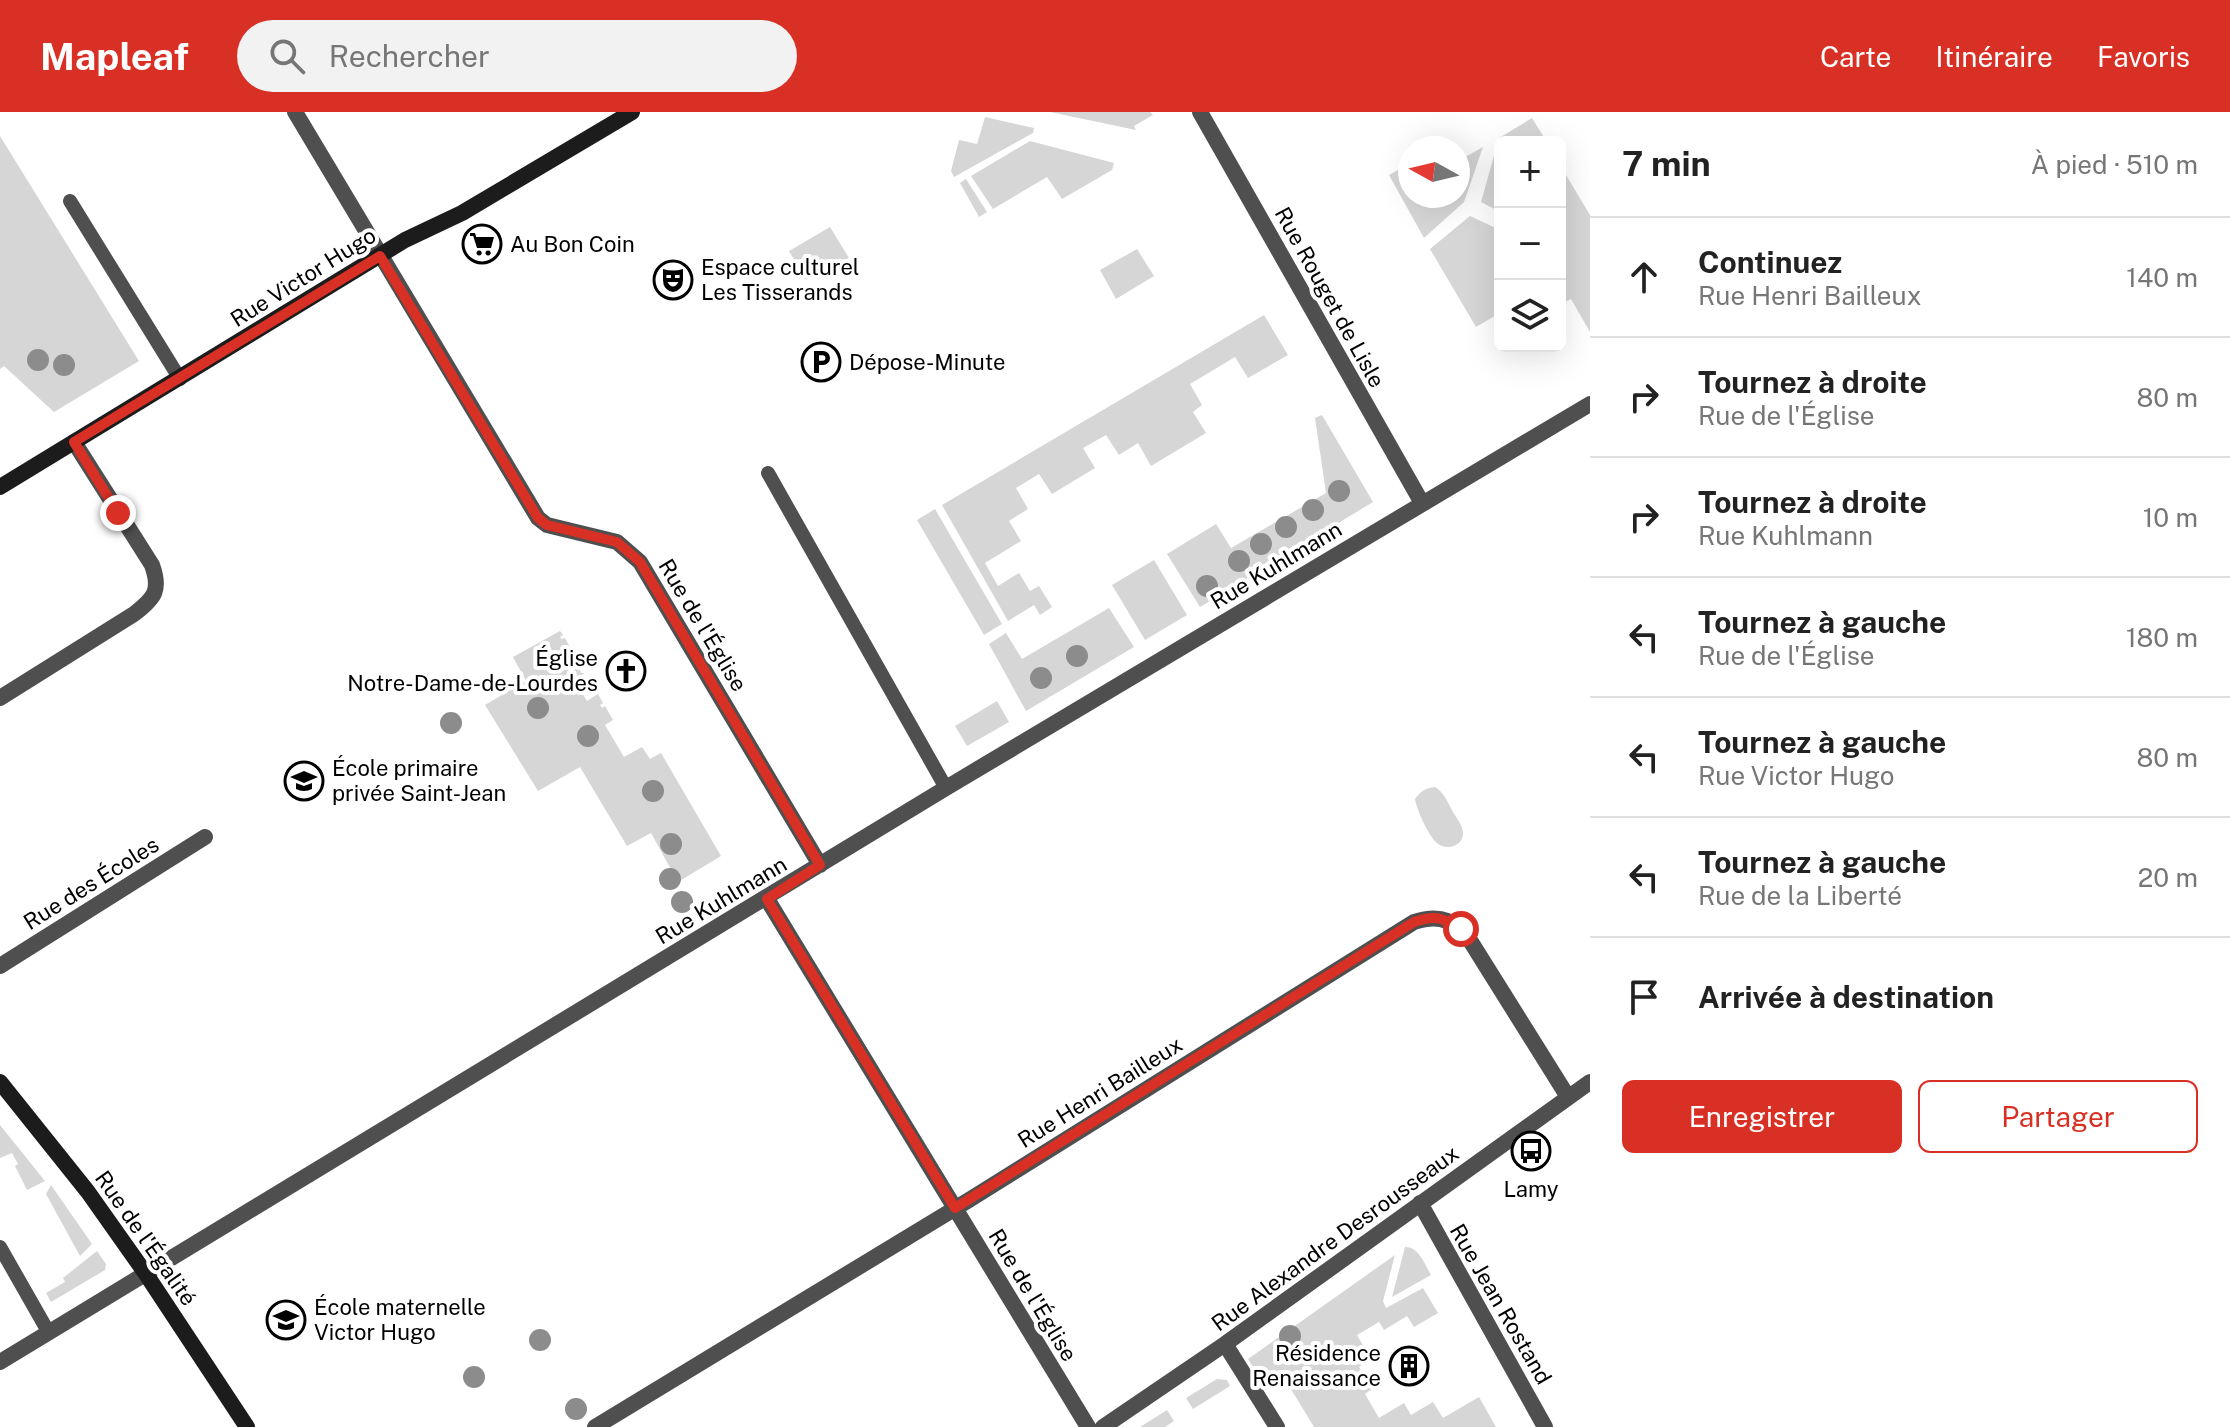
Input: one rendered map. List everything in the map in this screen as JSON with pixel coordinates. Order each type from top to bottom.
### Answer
[{"type":"street","name":"Rue de l'Église","points":[[295,112],[538,518],[547,525],[617,542],[640,562],[820,865]]},
{"type":"street","name":"Rue Rouget de Lisle","points":[[1200,112],[1422,503]]},
{"type":"street","name":"Rue Victor Hugo","points":[[0,487],[405,240],[462,213],[624,114]]},
{"type":"street","name":"Rue Kuhlmann","points":[[0,1362],[946,788],[1590,404]]},
{"type":"street","points":[[0,698],[134,614],[147,604],[156,591],[157,580],[152,565],[74,442]]},
{"type":"street","name":"Rue des Écoles","points":[[0,966],[205,837]]},
{"type":"street","name":"Rue de l'Église","points":[[767,899],[1088,1427]]},
{"type":"street","name":"Rue Henri Bailleux","points":[[595,1427],[955,1208],[1414,922],[1431,917],[1444,919],[1461,929],[1568,1097]]},
{"type":"street","name":"Rue de l'Égalité","points":[[0,1082],[79,1180],[146,1274],[247,1427]]},
{"type":"street","name":"Rue Alexandre Desrousseaux","points":[[1103,1427],[1225,1344],[1590,1082]]},
{"type":"street","name":"Rue Jean Rostand","points":[[1420,1203],[1545,1427]]},
{"type":"street","points":[[1225,1344],[1277,1427]]},
{"type":"lane","points":[[70,201],[180,379]]},
{"type":"lane","points":[[768,473],[946,788]]},
{"type":"lane","points":[[0,1247],[49,1333]]},
{"type":"shaded area","points":[[1050,112],[1150,112],[1153,115],[1134,126],[1136,130]]},
{"type":"shaded area","points":[[985,117],[1034,128],[1033,133],[954,177],[951,171],[959,140],[977,144]]},
{"type":"shaded area","points":[[1532,118],[1543,136],[1502,136]]},
{"type":"shaded area","points":[[0,136],[139,361],[54,412],[4,366],[0,369]]},
{"type":"shaded area","points":[[1030,141],[1114,163],[1112,170],[1062,199],[1047,177],[993,209],[971,176]]},
{"type":"shaded area","points":[[1483,147],[1470,185],[1470,154]]},
{"type":"shaded area","points":[[1494,156],[1494,209],[1481,202]]},
{"type":"shaded area","points":[[1398,170],[1398,191],[1389,175]]},
{"type":"shaded area","points":[[1566,175],[1590,215],[1590,332],[1571,299],[1566,301]]},
{"type":"shaded area","points":[[966,179],[987,212],[979,217],[960,183]]},
{"type":"shaded area","points":[[1407,208],[1457,208],[1424,238]]},
{"type":"shaded area","points":[[1470,216],[1494,227],[1494,316],[1476,327],[1430,249]]},
{"type":"shaded area","points":[[830,227],[849,258],[806,280],[789,251]]},
{"type":"shaded area","points":[[1137,249],[1154,276],[1116,299],[1100,270]]},
{"type":"shaded area","points":[[1264,315],[1288,355],[1248,378],[1235,357],[1190,384],[1202,405],[1193,412],[1206,433],[1151,466],[1138,443],[1119,455],[1106,435],[1083,448],[1095,468],[1052,494],[1039,474],[1016,488],[1028,509],[1009,521],[1021,541],[985,563],[998,586],[1019,573],[1030,591],[1039,586],[1052,607],[1040,615],[1034,605],[1008,621],[942,505]]},
{"type":"shaded area","points":[[1322,415],[1373,502],[1200,607],[1167,554],[1216,524],[1231,548],[1326,493],[1315,418]]},
{"type":"shaded area","points":[[935,509],[1002,624],[984,635],[917,520]]},
{"type":"shaded area","points":[[1154,560],[1187,615],[1145,640],[1112,585]]},
{"type":"shaded area","points":[[1109,608],[1134,647],[1026,711],[989,644],[1006,633],[1022,659]]},
{"type":"shaded area","points":[[560,631],[563,635],[560,637],[565,638],[573,653],[572,657],[575,656],[583,668],[581,673],[585,673],[574,680],[587,701],[598,694],[603,703],[600,705],[602,708],[605,706],[613,720],[605,725],[624,757],[642,747],[650,759],[661,753],[721,856],[678,882],[651,833],[627,846],[580,767],[538,791],[485,705],[526,681],[513,657]]},
{"type":"shaded area","points":[[997,701],[1009,722],[967,746],[955,726]]},
{"type":"shaded area","points":[[1435,787],[1446,798],[1462,829],[1462,839],[1453,846],[1445,847],[1435,841],[1416,804],[1415,799],[1421,792]]},
{"type":"shaded area","points":[[0,1125],[45,1181],[27,1190],[12,1153],[0,1158]]},
{"type":"shaded area","points":[[51,1185],[92,1244],[80,1256],[46,1194]]},
{"type":"shaded area","points":[[1405,1247],[1418,1253],[1431,1275],[1392,1297]]},
{"type":"shaded area","points":[[97,1251],[106,1264],[105,1270],[51,1302],[46,1293],[65,1282],[63,1278]]},
{"type":"shaded area","points":[[1395,1255],[1383,1301],[1386,1308],[1423,1288],[1438,1313],[1414,1327],[1407,1316],[1384,1330],[1379,1322],[1357,1335],[1371,1359],[1359,1367],[1372,1389],[1365,1394],[1379,1418],[1404,1403],[1411,1415],[1433,1402],[1443,1418],[1479,1397],[1496,1427],[1314,1427],[1283,1376],[1259,1377],[1248,1359]]},
{"type":"shaded area","points":[[1217,1379],[1227,1380],[1230,1386],[1193,1409],[1186,1398]]},
{"type":"shaded area","points":[[1167,1410],[1174,1421],[1165,1427],[1140,1427]]},
{"type":"place","name":"Au Bon Coin","points":[[482,244]]},
{"type":"place","name":"Espace culturel Les Tisserands","points":[[673,280]]},
{"type":"place","name":"Dépose-Minute","points":[[821,362]]},
{"type":"place","name":"Église Notre-Dame-de-Lourdes","points":[[626,671]]},
{"type":"place","name":"École primaire privée Saint-Jean","points":[[304,781]]},
{"type":"place","name":"Lamy","points":[[1531,1151]]},
{"type":"place","name":"École maternelle Victor Hugo","points":[[286,1320]]},
{"type":"place","name":"Résidence Renaissance","points":[[1409,1366]]},
{"type":"route","points":[[118,513],[74,442],[380,256],[538,518],[547,525],[617,542],[640,562],[820,865],[767,899],[955,1208],[1414,922],[1431,917],[1444,919],[1461,929]]}]
